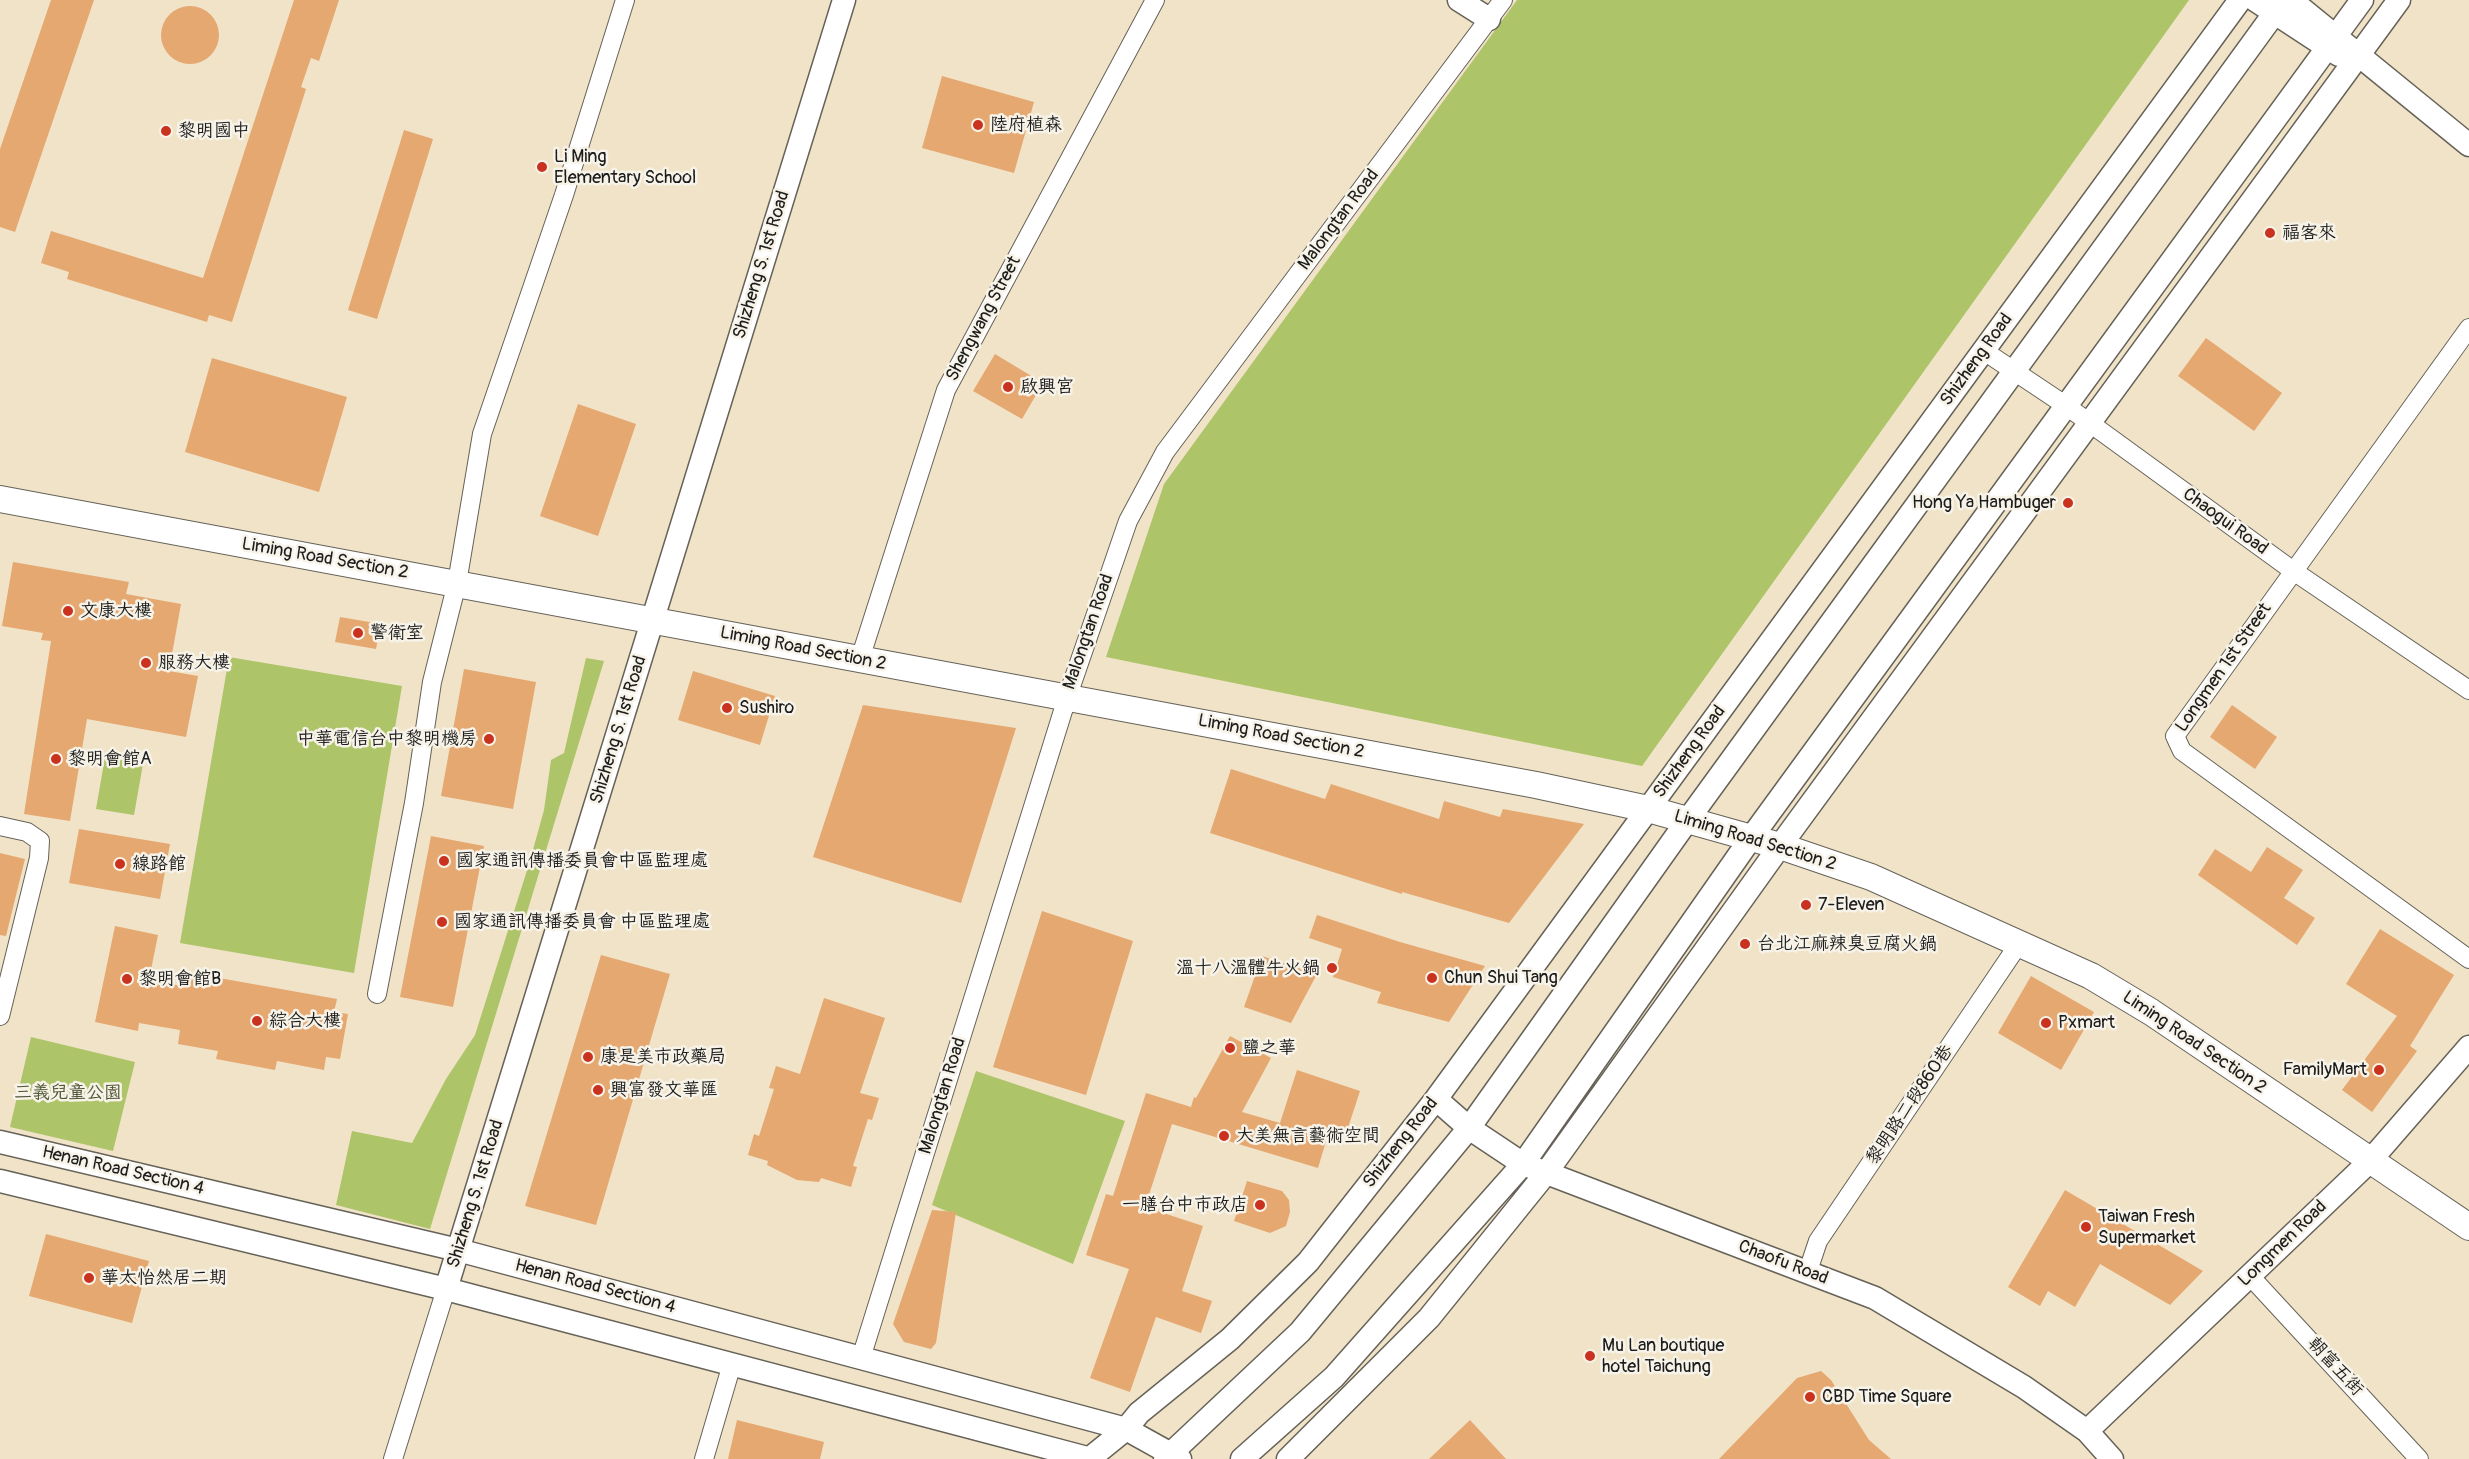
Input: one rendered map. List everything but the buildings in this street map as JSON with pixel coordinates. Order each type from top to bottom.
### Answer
[{"type":"main road","name":"Liming Road Section 2","points":[[0,500],[1648,808],[1780,846],[1871,877],[2091,976],[2151,1012],[2369,1162],[2469,1227]]},
{"type":"street","points":[[377,994],[414,803],[432,682],[457,584],[482,434],[564,195],[625,0]]},
{"type":"street","name":"Shizheng S. 1st Road","points":[[393,1459],[844,0]]},
{"type":"street","name":"Shengwang Street","points":[[860,659],[946,390],[1155,0]]},
{"type":"street","points":[[1459,0],[1489,19]]},
{"type":"street","name":"Malongtan Road","points":[[861,1358],[1067,698],[1128,521],[1165,452],[1503,0]]},
{"type":"street","name":"Shizheng Road","points":[[1090,1459],[1126,1429],[1139,1413],[1230,1339],[1308,1262],[1436,1099],[2240,0]]},
{"type":"street","points":[[2255,0],[2283,5],[2330,43],[2378,74],[2469,146]]},
{"type":"street","points":[[1242,1459],[1334,1377],[1523,1164],[1752,838],[2362,0]]},
{"type":"street","points":[[1288,1459],[1429,1318],[1546,1173],[1780,846],[2399,0]]},
{"type":"street","name":"Shizheng Road","points":[[1172,1457],[1300,1332],[1469,1128],[1687,821],[2283,5]]},
{"type":"street","name":"Longmen 1st Street","points":[[2469,328],[2292,570],[2175,736],[2182,751],[2469,960]]},
{"type":"street","name":"Chaogui Road","points":[[1984,351],[2065,405],[2292,570],[2469,690]]},
{"type":"street","points":[[0,826],[27,832],[40,841],[39,858],[0,1016]]},
{"type":"street","name":"黎明路二段860巷","points":[[1808,1271],[1818,1241],[2019,942]]},
{"type":"street","name":"Longmen Road","points":[[2087,1431],[2369,1162],[2469,1047]]},
{"type":"street","name":"Chaofu Road","points":[[1436,1099],[1469,1128],[1523,1164],[1875,1298],[2024,1388],[2087,1431],[2112,1459]]},
{"type":"street","name":"Henan Road Section 4","points":[[0,1142],[458,1250],[1126,1429],[1172,1457]]},
{"type":"street","points":[[0,1181],[446,1289],[1090,1459]]},
{"type":"street","name":"朝富五街","points":[[2250,1276],[2419,1459]]},
{"type":"street","points":[[704,1459],[732,1364]]},
{"type":"green space","points":[[1517,0],[2189,0],[1642,766],[1106,657],[1164,484]]},
{"type":"green space","points":[[229,657],[402,686],[354,973],[180,943]]},
{"type":"green space","points":[[586,658],[604,661],[430,1229],[336,1205],[352,1131],[412,1143],[446,1079],[475,1035],[544,810],[551,760],[564,753]]},
{"type":"green space","points":[[105,757],[143,764],[134,815],[96,809]]},
{"type":"green space","name":"三義兒童公園","points":[[31,1037],[135,1062],[113,1151],[10,1127]]},
{"type":"green space","points":[[976,1071],[1125,1121],[1073,1264],[932,1205]]},
{"type":"place","name":"陸府植森","points":[[978,125]]},
{"type":"place","name":"黎明國中","points":[[166,131]]},
{"type":"place","name":"Li Ming Elementary School","points":[[542,167]]},
{"type":"place","name":"福客來","points":[[2270,233]]},
{"type":"place","name":"啟興宮","points":[[1008,387]]},
{"type":"place","name":"Hong Ya Hambuger","points":[[2068,503]]},
{"type":"place","name":"文康大樓","points":[[68,611]]},
{"type":"place","name":"警衛室","points":[[358,633]]},
{"type":"place","name":"服務大樓","points":[[146,663]]},
{"type":"place","name":"Sushiro","points":[[727,708]]},
{"type":"place","name":"中華電信台中黎明機房","points":[[489,739]]},
{"type":"place","name":"黎明會館A","points":[[56,759]]},
{"type":"place","name":"國家通訊傳播委員會中區監理處","points":[[444,861]]},
{"type":"place","name":"線路館","points":[[120,864]]},
{"type":"place","name":"7-Eleven","points":[[1806,905]]},
{"type":"place","name":"國家通訊傳播委員會 中區監理處","points":[[442,922]]},
{"type":"place","name":"台北江麻辣臭豆腐火鍋","points":[[1745,944]]},
{"type":"place","name":"溫十八溫體牛火鍋","points":[[1332,968]]},
{"type":"place","name":"Chun Shui Tang","points":[[1432,978]]},
{"type":"place","name":"黎明會館B","points":[[127,979]]},
{"type":"place","name":"綜合大樓","points":[[257,1021]]},
{"type":"place","name":"Pxmart","points":[[2046,1023]]},
{"type":"place","name":"鹽之華","points":[[1230,1048]]},
{"type":"place","name":"康是美市政藥局","points":[[588,1057]]},
{"type":"place","name":"FamilyMart","points":[[2379,1070]]},
{"type":"place","name":"興富發文華匯","points":[[598,1090]]},
{"type":"place","name":"大美無言藝術空間","points":[[1224,1136]]},
{"type":"place","name":"一膳台中市政店","points":[[1260,1205]]},
{"type":"place","name":"Taiwan Fresh Supermarket","points":[[2086,1227]]},
{"type":"place","name":"華太怡然居二期","points":[[89,1278]]},
{"type":"place","name":"Mu Lan boutique hotel Taichung","points":[[1590,1356]]},
{"type":"place","name":"CBD Time Square","points":[[1810,1397]]}]
